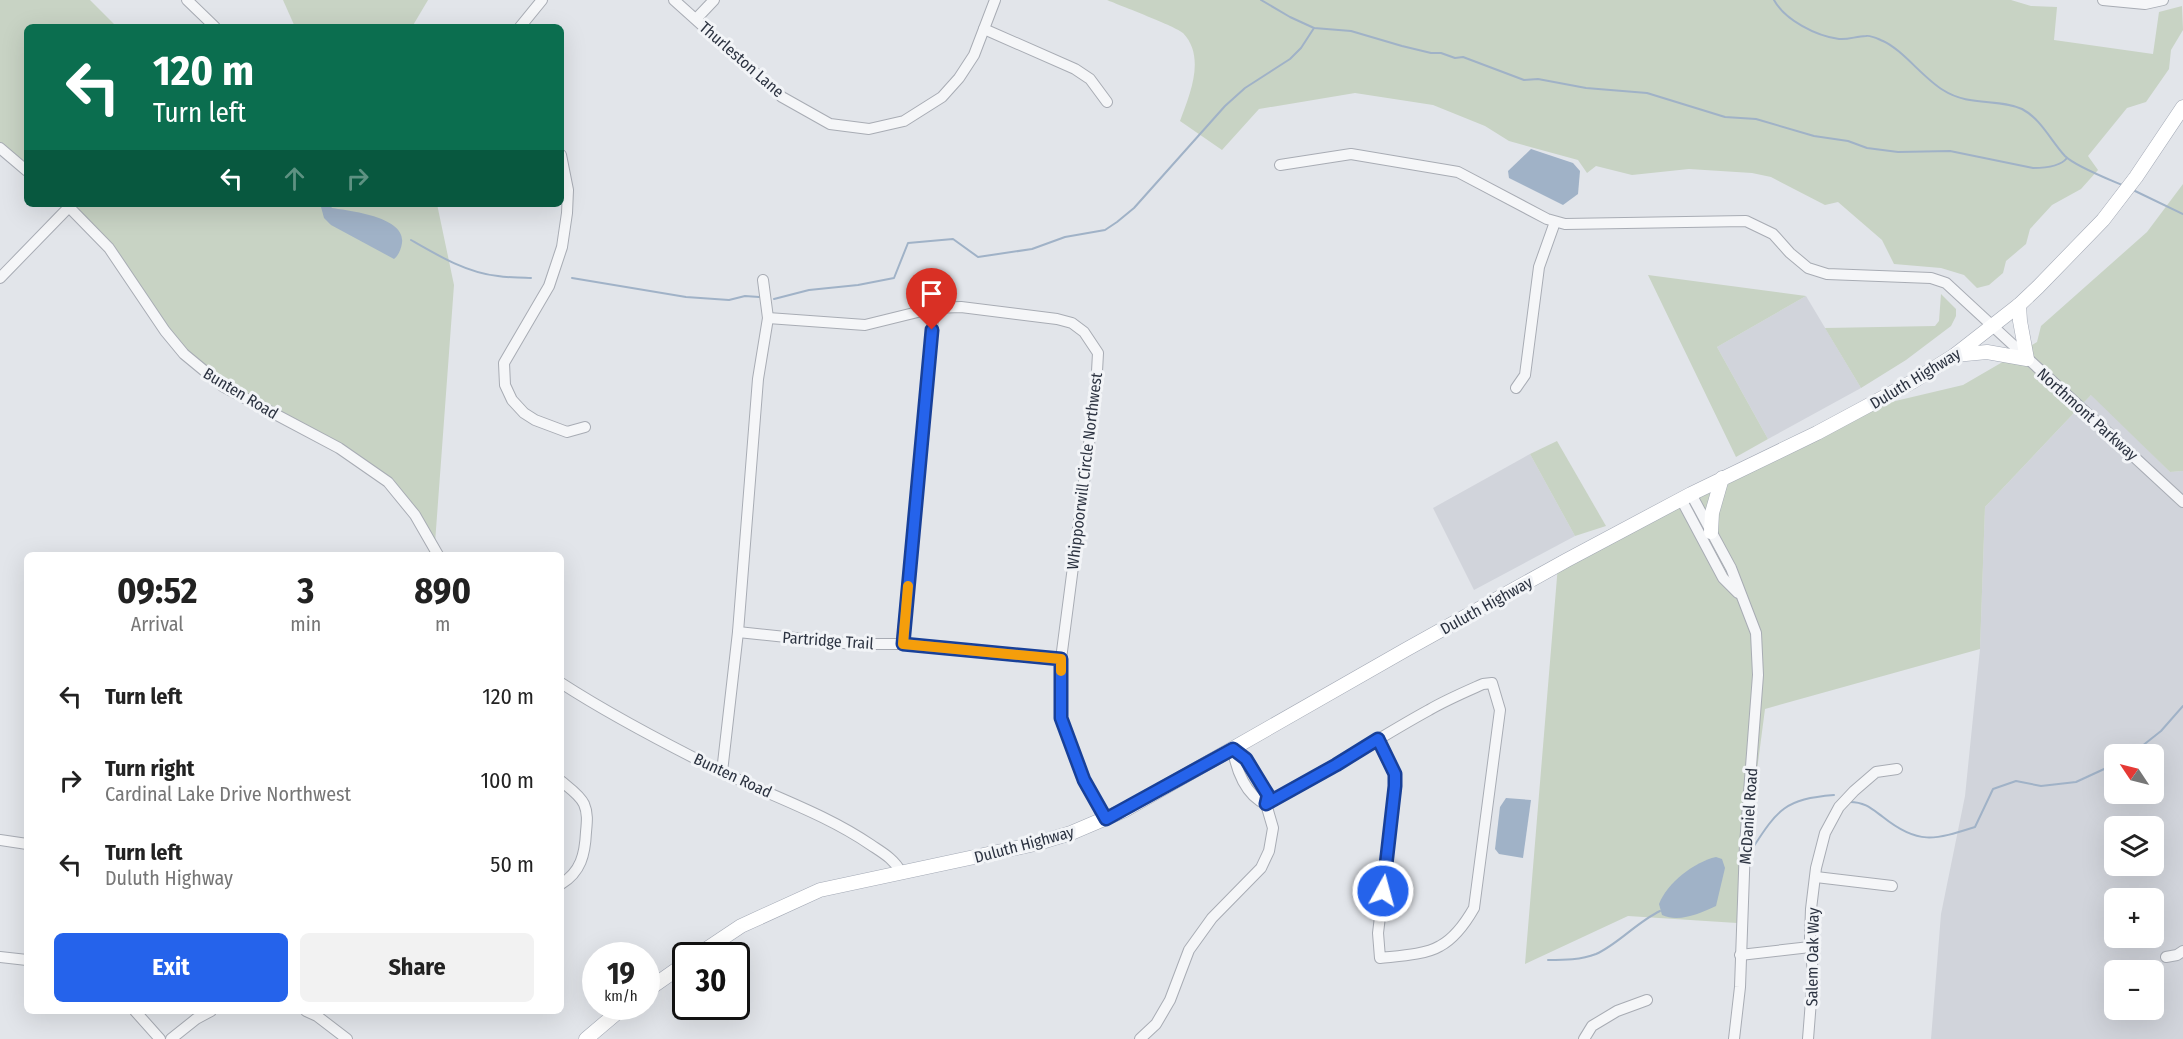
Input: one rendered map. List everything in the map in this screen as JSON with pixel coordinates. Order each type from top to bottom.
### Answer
[{"type":"main road","name":"Duluth Highway","points":[[717,942],[741,926],[820,890],[1035,844],[1106,819],[1417,643],[1686,497],[1856,413],[1912,382],[1955,355],[2019,305],[2103,220],[2124,194],[2183,107]]},
{"type":"main road","points":[[1955,355],[1987,352],[2027,359],[2019,305]]},
{"type":"main road","points":[[1711,532],[1712,513],[1722,478]]},
{"type":"main road","points":[[586,1039],[609,1020]]},
{"type":"street","points":[[187,0],[212,24]]},
{"type":"street","points":[[522,24],[542,0]]},
{"type":"street","name":"Thurleston Lane","points":[[674,0],[782,97],[830,124],[869,129],[904,122],[942,97],[959,78],[974,55],[995,0]]},
{"type":"street","points":[[696,19],[714,0]]},
{"type":"street","points":[[2103,0],[2145,4],[2163,0]]},
{"type":"street","points":[[984,29],[1075,69],[1090,79],[1107,102]]},
{"type":"street","points":[[0,148],[24,168]]},
{"type":"street","points":[[1280,165],[1351,154],[1458,172],[1555,222],[1539,267],[1525,375],[1516,388]]},
{"type":"street","points":[[564,170],[568,190],[562,247],[549,286],[504,363],[505,385],[512,400],[524,413],[535,420],[567,432],[585,427]]},
{"type":"street","points":[[0,278],[67,207]]},
{"type":"street","name":"Bunten Road","points":[[69,207],[109,248],[165,331],[184,354],[224,387],[339,448],[388,482],[415,515],[436,552]]},
{"type":"street","name":"Northmont Parkway","points":[[1555,222],[1564,224],[1728,219],[1746,221],[1773,234],[1808,268],[1827,274],[1931,278],[1946,284],[2183,502]]},
{"type":"street","points":[[723,772],[738,632],[758,379],[768,318],[763,280]]},
{"type":"street","points":[[903,644],[934,308]]},
{"type":"street","name":"Whippoorwill Circle Northwest","points":[[768,318],[865,325],[934,308],[984,309],[1072,323],[1084,332],[1098,352],[1096,390],[1061,659],[1061,718],[1084,780],[1106,819]]},
{"type":"street","name":"McDaniel Road","points":[[1686,497],[1711,532],[1731,568],[1756,633],[1758,675],[1745,845],[1740,987],[1734,1039]]},
{"type":"street","name":"McDaniel Road","points":[[1686,497],[1723,578],[1740,595]]},
{"type":"street","name":"Partridge Trail","points":[[738,632],[853,644],[903,644],[1061,659]]},
{"type":"street","points":[[1233,749],[1236,767],[1255,800],[1266,804],[1431,708],[1483,684],[1492,683],[1500,710],[1474,908],[1463,926],[1440,946],[1380,958],[1378,933],[1395,774],[1378,739]]},
{"type":"street","name":"Bunten Road","points":[[564,685],[610,714],[723,772],[797,804],[853,832],[896,863],[901,872]]},
{"type":"street","name":"Salem Oak Way","points":[[1808,1039],[1812,994],[1811,909],[1816,868],[1825,833],[1839,807],[1876,772],[1897,769]]},
{"type":"street","points":[[564,784],[583,801],[587,813],[585,849],[581,863],[571,878],[564,882]]},
{"type":"street","points":[[1140,1039],[1156,1024],[1170,1000],[1189,950],[1212,918],[1262,868],[1269,851],[1273,828],[1266,804]]},
{"type":"street","points":[[0,840],[24,844]]},
{"type":"street","points":[[1816,877],[1892,886]]},
{"type":"street","points":[[1740,955],[1810,947]]},
{"type":"street","points":[[2166,957],[2183,951]]},
{"type":"street","points":[[0,957],[24,960]]},
{"type":"street","points":[[1584,1039],[1592,1026],[1617,1011],[1647,1000]]},
{"type":"street","points":[[138,1014],[160,1039]]},
{"type":"street","points":[[171,1039],[205,1014]]},
{"type":"street","points":[[313,1014],[347,1039]]},
{"type":"shaded area","points":[[1806,296],[1861,388],[1768,439],[1717,347]]},
{"type":"shaded area","points":[[2092,394],[2170,472],[2183,471],[2183,1039],[1931,1039],[1941,914],[1965,796],[1980,649],[1985,507]]},
{"type":"shaded area","points":[[1530,454],[1575,536],[1474,590],[1433,508]]},
{"type":"green space","points":[[0,0],[90,0],[114,24],[24,24],[24,170],[0,147]]},
{"type":"green space","points":[[283,0],[428,0],[414,24],[294,24]]},
{"type":"green space","points":[[1107,0],[2011,0],[2031,6],[2057,7],[2054,40],[2153,54],[2159,12],[2182,6],[2183,30],[2171,50],[2169,69],[2146,102],[2127,108],[2088,156],[2098,170],[2081,189],[2052,205],[2030,229],[2026,244],[2006,261],[2003,273],[1989,285],[1977,288],[1964,275],[1941,268],[1894,264],[1882,240],[1838,202],[1825,205],[1771,177],[1752,173],[1689,169],[1632,175],[1596,166],[1587,173],[1578,160],[1509,141],[1485,126],[1433,105],[1355,93],[1259,109],[1222,150],[1180,121],[1191,88],[1195,64],[1194,53],[1183,33]]},
{"type":"green space","points":[[2183,184],[2183,471],[2170,472],[2091,395],[1985,507],[1980,649],[1765,709],[1737,923],[1628,916],[1525,964],[1558,565],[1870,407],[1963,385],[2037,342],[2041,326],[2147,232]]},
{"type":"green space","points":[[62,207],[438,207],[454,285],[435,543],[393,479],[239,398],[181,345],[144,292]]},
{"type":"green space","points":[[1648,275],[1806,296],[1717,347],[1768,439],[1736,457]]},
{"type":"green space","points":[[1941,294],[1956,309],[1956,316],[1951,326],[1906,360],[1861,388],[1825,328],[1935,326],[1939,321]]},
{"type":"green space","points":[[1557,441],[1606,526],[1575,536],[1530,454]]},
{"type":"water","points":[[1531,149],[1573,163],[1580,171],[1578,194],[1563,205],[1509,178],[1508,171]]},
{"type":"water","points":[[321,207],[331,207],[387,221],[401,234],[400,250],[394,259],[331,225],[324,218]]},
{"type":"water","points":[[1506,798],[1531,800],[1523,858],[1499,854],[1495,849],[1500,807]]},
{"type":"water","points":[[1716,857],[1722,859],[1725,868],[1716,906],[1683,918],[1662,915],[1659,904],[1668,888],[1682,874]]},
{"type":"waterway","points":[[1261,0],[1314,28],[1351,31],[1431,53],[1441,53],[1455,58],[1463,57],[1524,80],[1538,79],[1586,88],[1647,93],[1725,117],[1756,119],[1814,136],[1848,141],[1867,148],[1898,152],[1950,151],[2033,168],[2056,165],[2067,158]]},
{"type":"waterway","points":[[1774,0],[1793,20],[1811,31],[1843,39],[1868,36],[1883,41],[1898,51],[1936,85],[1953,95],[1963,99],[2004,104],[2022,109],[2040,124],[2070,160],[2122,185]]},
{"type":"waterway","points":[[774,299],[809,290],[858,285],[894,278],[908,243],[953,239],[978,257],[1032,249],[1065,237],[1105,230],[1134,208],[1225,106],[1245,88],[1290,59],[1301,48],[1314,28]]},
{"type":"waterway","points":[[2133,190],[2183,214]]},
{"type":"waterway","points":[[411,240],[431,252],[475,271],[502,277],[531,278]]},
{"type":"waterway","points":[[572,278],[686,297],[729,300],[745,296],[759,297]]},
{"type":"waterway","points":[[2145,744],[2161,731],[2183,706]]},
{"type":"waterway","points":[[1850,802],[1868,806],[1906,832],[1917,836],[1937,837],[1975,827],[1993,789],[2016,781],[2041,786],[2076,782],[2104,769]]},
{"type":"waterway","points":[[1752,849],[1776,815],[1784,808],[1804,800],[1834,795]]},
{"type":"waterway","points":[[1548,960],[1578,959],[1596,954],[1660,911]]},
{"type":"slow traffic","points":[[908,586],[903,644],[1061,659],[1061,671]]},
{"type":"route","points":[[932,330],[903,644],[1061,659],[1061,718],[1084,780],[1106,819],[1233,749],[1246,759],[1268,795],[1266,804],[1378,739],[1395,774],[1383,891]]}]
